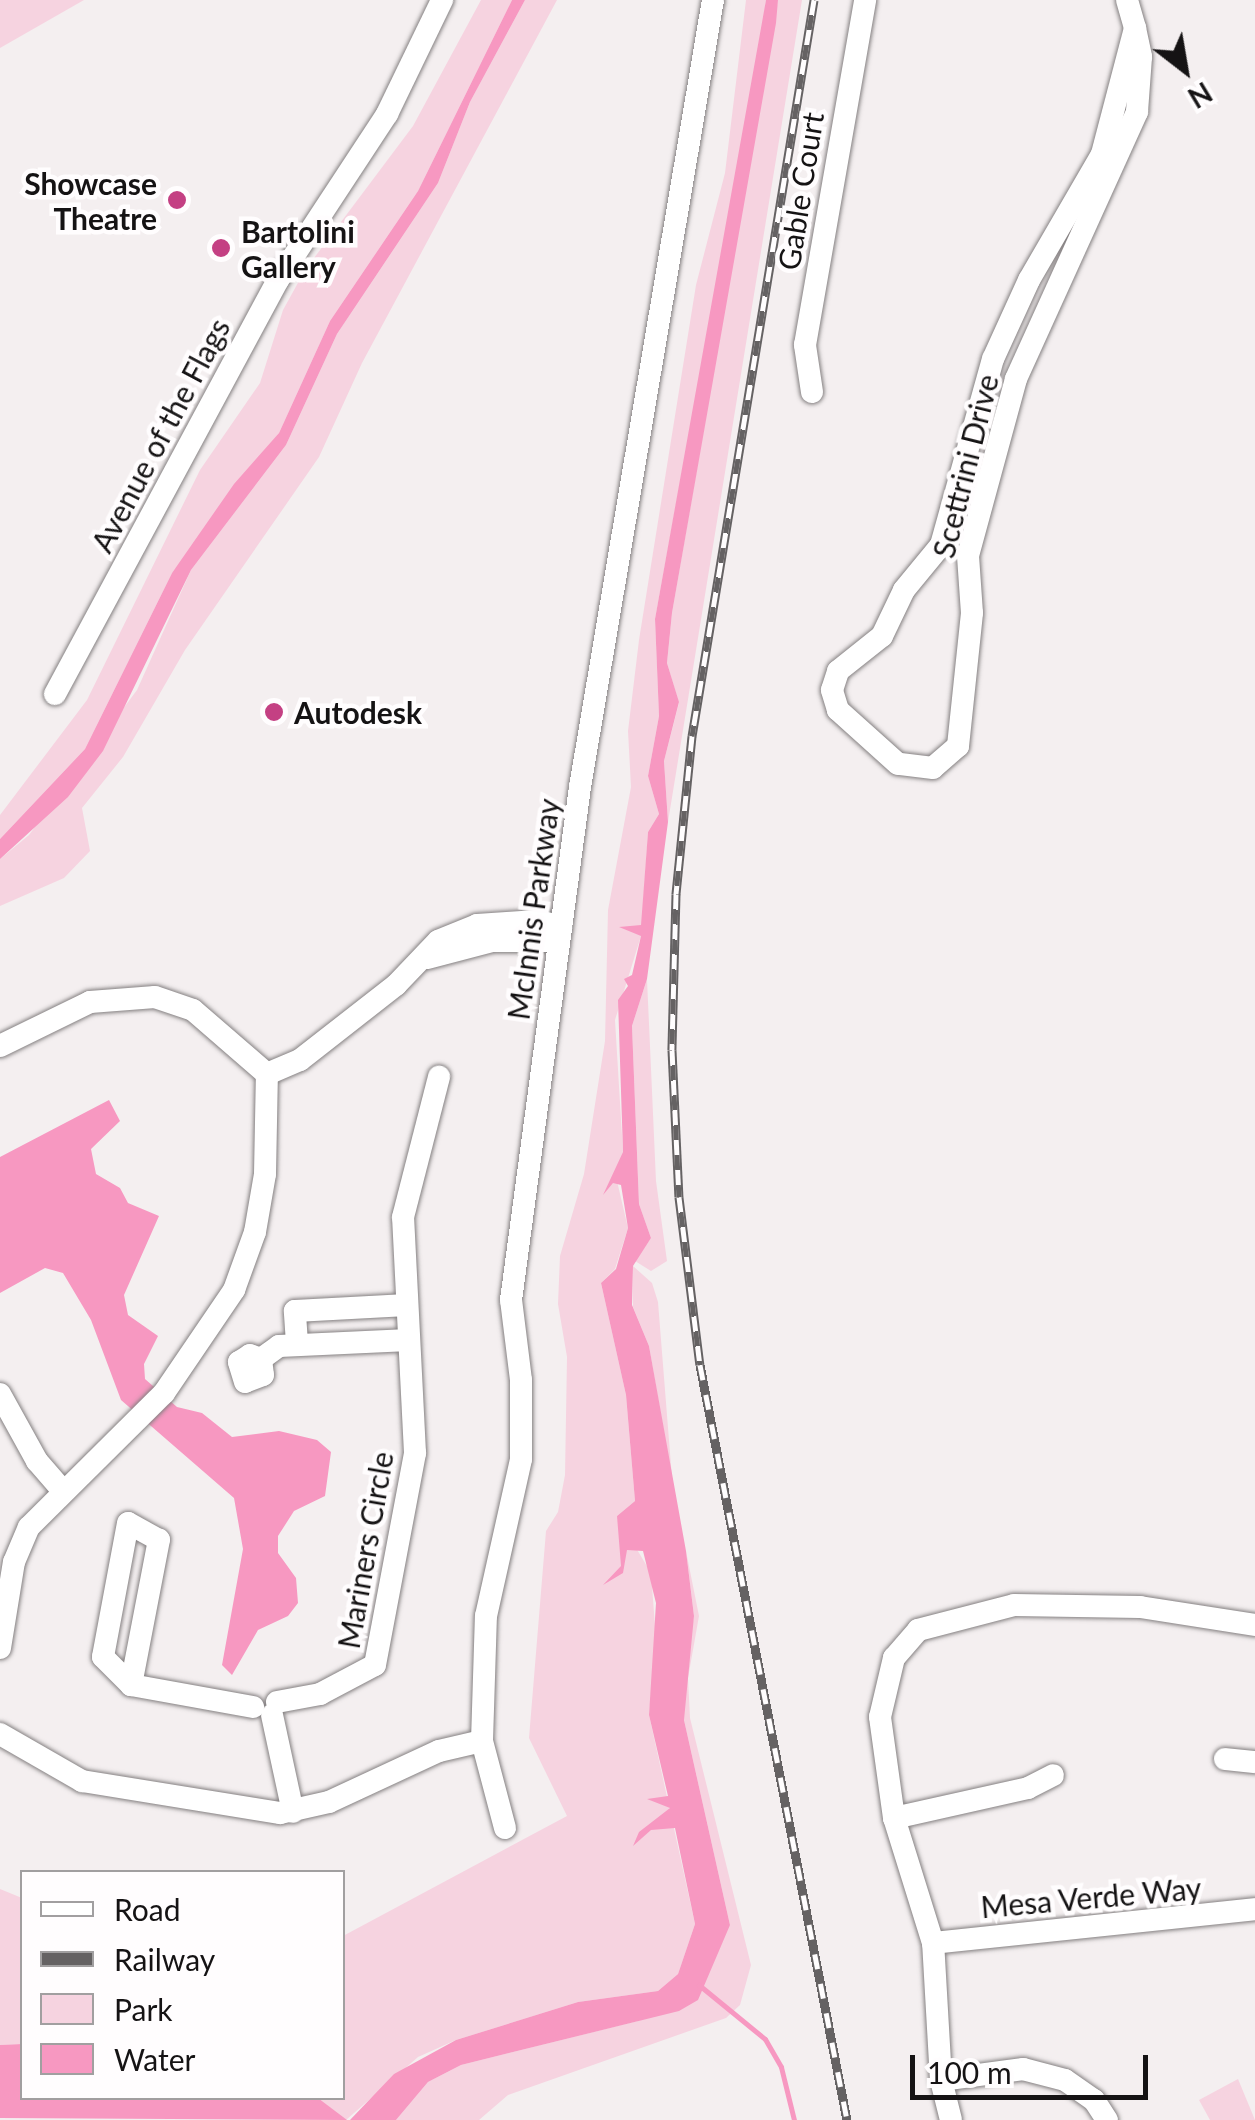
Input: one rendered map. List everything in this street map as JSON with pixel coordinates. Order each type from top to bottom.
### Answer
[{"type":"street","name":"Avenue of the Flags","points":[[55,694],[278,280],[388,114],[442,0]]},
{"type":"street","name":"McInnis Parkway","points":[[505,1828],[482,1741],[486,1616],[521,1459],[511,1300],[560,934],[712,0]]},
{"type":"street","name":"Gable Court","points":[[812,392],[805,345],[866,0]]},
{"type":"street","name":"Scettrini Drive","points":[[1127,0],[1135,28],[1137,112],[1100,205],[1032,337],[968,556],[972,612],[958,746],[933,768],[898,764],[838,710],[832,690],[838,671],[882,636],[904,590],[941,544],[993,358],[1028,280],[1102,154],[1135,28]]},
{"type":"street","points":[[268,1074],[300,1060],[427,958],[492,941],[560,934]]},
{"type":"street","points":[[0,1046],[90,1002],[156,998],[193,1010],[268,1074]]},
{"type":"street","points":[[0,1648],[14,1562],[30,1527],[164,1392],[234,1290],[256,1232],[268,1074]]},
{"type":"street","name":"Mariners Circle","points":[[131,1685],[266,1710],[320,1694],[375,1665],[415,1453],[404,1217],[438,1076]]},
{"type":"street","points":[[296,1343],[295,1311],[407,1305]]},
{"type":"street","points":[[205,1336],[248,1362],[296,1343],[409,1340]]},
{"type":"street","points":[[0,1394],[37,1461],[63,1491]]},
{"type":"street","points":[[128,1523],[159,1540],[131,1685],[103,1657],[128,1523]]},
{"type":"street","points":[[951,2120],[940,2080],[933,1943],[894,1818],[881,1691],[894,1658],[918,1630],[1014,1606],[1140,1607],[1255,1625]]},
{"type":"street","points":[[266,1710],[287,1813]]},
{"type":"street","points":[[0,1734],[82,1782],[287,1813],[440,1751],[482,1741]]},
{"type":"street","points":[[1224,1759],[1255,1762]]},
{"type":"street","points":[[894,1818],[1028,1788],[1053,1775]]},
{"type":"street","name":"Mesa Verde Way","points":[[933,1943],[1255,1908]]},
{"type":"street","points":[[940,2080],[1023,2069],[1066,2080],[1094,2100],[1107,2120]]},
{"type":"green space","points":[[0,0],[84,0],[0,48]]},
{"type":"green space","points":[[481,0],[512,0],[418,191],[330,321],[279,433],[172,573],[85,749],[0,839],[0,815],[87,700],[200,470],[260,383],[283,310],[305,270],[413,126]]},
{"type":"green space","points":[[525,0],[557,0],[362,363],[319,457],[185,650],[123,757],[82,808],[90,851],[64,878],[0,906],[0,859],[29,835],[137,690],[191,570],[286,445],[337,334],[438,183],[470,102]]},
{"type":"green space","points":[[746,0],[766,0],[655,619],[659,716],[648,776],[659,814],[648,832],[641,936],[615,1020],[623,1152],[617,1181],[628,1228],[615,1269],[601,1283],[626,1395],[635,1501],[617,1516],[651,1573],[656,1639],[649,1715],[695,1924],[678,1974],[658,1991],[578,2002],[456,2040],[418,2057],[346,2120],[321,2100],[345,2100],[345,1935],[567,1816],[529,1738],[546,1531],[558,1512],[565,1475],[567,1357],[558,1304],[560,1256],[584,1174],[605,1041],[608,910],[631,787],[628,731],[639,640],[696,285],[725,173]]},
{"type":"green space","points":[[778,0],[802,0],[668,822],[664,761],[679,703],[667,663],[672,613]]},
{"type":"green space","points":[[647,979],[656,1181],[667,1261],[651,1271],[635,1261],[651,1238],[639,1204],[632,1026]]},
{"type":"green space","points":[[633,1266],[652,1283],[658,1302],[672,1478],[649,1346],[633,1307]]},
{"type":"green space","points":[[686,1551],[699,1616],[688,1678],[690,1718],[751,1965],[740,2005],[726,2018],[508,2095],[479,2120],[396,2120],[428,2082],[461,2065],[638,2021],[730,1925],[684,1720],[684,1676],[694,1616]]},
{"type":"green space","points":[[0,1889],[20,1897],[20,2044],[0,2045]]},
{"type":"green space","points":[[1238,2079],[1255,2120],[1210,2120],[1199,2100]]},
{"type":"water","points":[[512,0],[525,0],[470,102],[438,183],[337,334],[286,445],[191,570],[103,751],[68,797],[0,859],[0,839],[85,749],[172,573],[234,484],[279,433],[330,321],[418,191]]},
{"type":"water","points":[[766,0],[778,0],[776,23],[672,613],[667,663],[679,702],[664,761],[668,822],[647,979],[632,1026],[639,1204],[651,1238],[633,1266],[632,1305],[649,1346],[686,1551],[694,1616],[684,1720],[730,1925],[698,2000],[679,2011],[461,2065],[428,2082],[396,2120],[350,2120],[394,2074],[456,2040],[578,2002],[658,1991],[678,1974],[695,1924],[675,1828],[651,1830],[633,1846],[639,1832],[670,1808],[647,1799],[668,1796],[649,1715],[656,1603],[643,1551],[627,1550],[623,1573],[603,1585],[621,1566],[617,1516],[635,1501],[626,1395],[601,1283],[616,1269],[628,1228],[621,1185],[613,1183],[603,1195],[623,1152],[618,1000],[628,986],[624,979],[632,975],[641,936],[619,927],[641,925],[648,832],[659,814],[648,776],[659,716],[655,619]]},
{"type":"water","points":[[109,1100],[120,1121],[91,1149],[96,1174],[120,1188],[128,1203],[159,1216],[124,1295],[128,1315],[158,1336],[144,1364],[145,1379],[177,1407],[202,1413],[232,1437],[279,1431],[317,1440],[331,1452],[325,1496],[294,1511],[278,1536],[278,1553],[296,1578],[298,1603],[288,1616],[258,1630],[232,1675],[222,1665],[243,1549],[234,1498],[121,1400],[91,1320],[63,1273],[45,1268],[0,1293],[0,1157]]},
{"type":"water","points":[[20,2044],[20,2100],[321,2100],[347,2120],[0,2118],[0,2045]]},
{"type":"waterway","points":[[699,1985],[765,2039],[781,2067],[794,2120]]},
{"type":"railway","points":[[814,0],[692,736],[676,894],[672,1050],[679,1197],[700,1365],[847,2120]]},
{"type":"place","name":"Showcase Theatre","points":[[177,200]]},
{"type":"place","name":"Bartolini Gallery","points":[[221,248]]},
{"type":"place","name":"Autodesk","points":[[274,712]]}]
